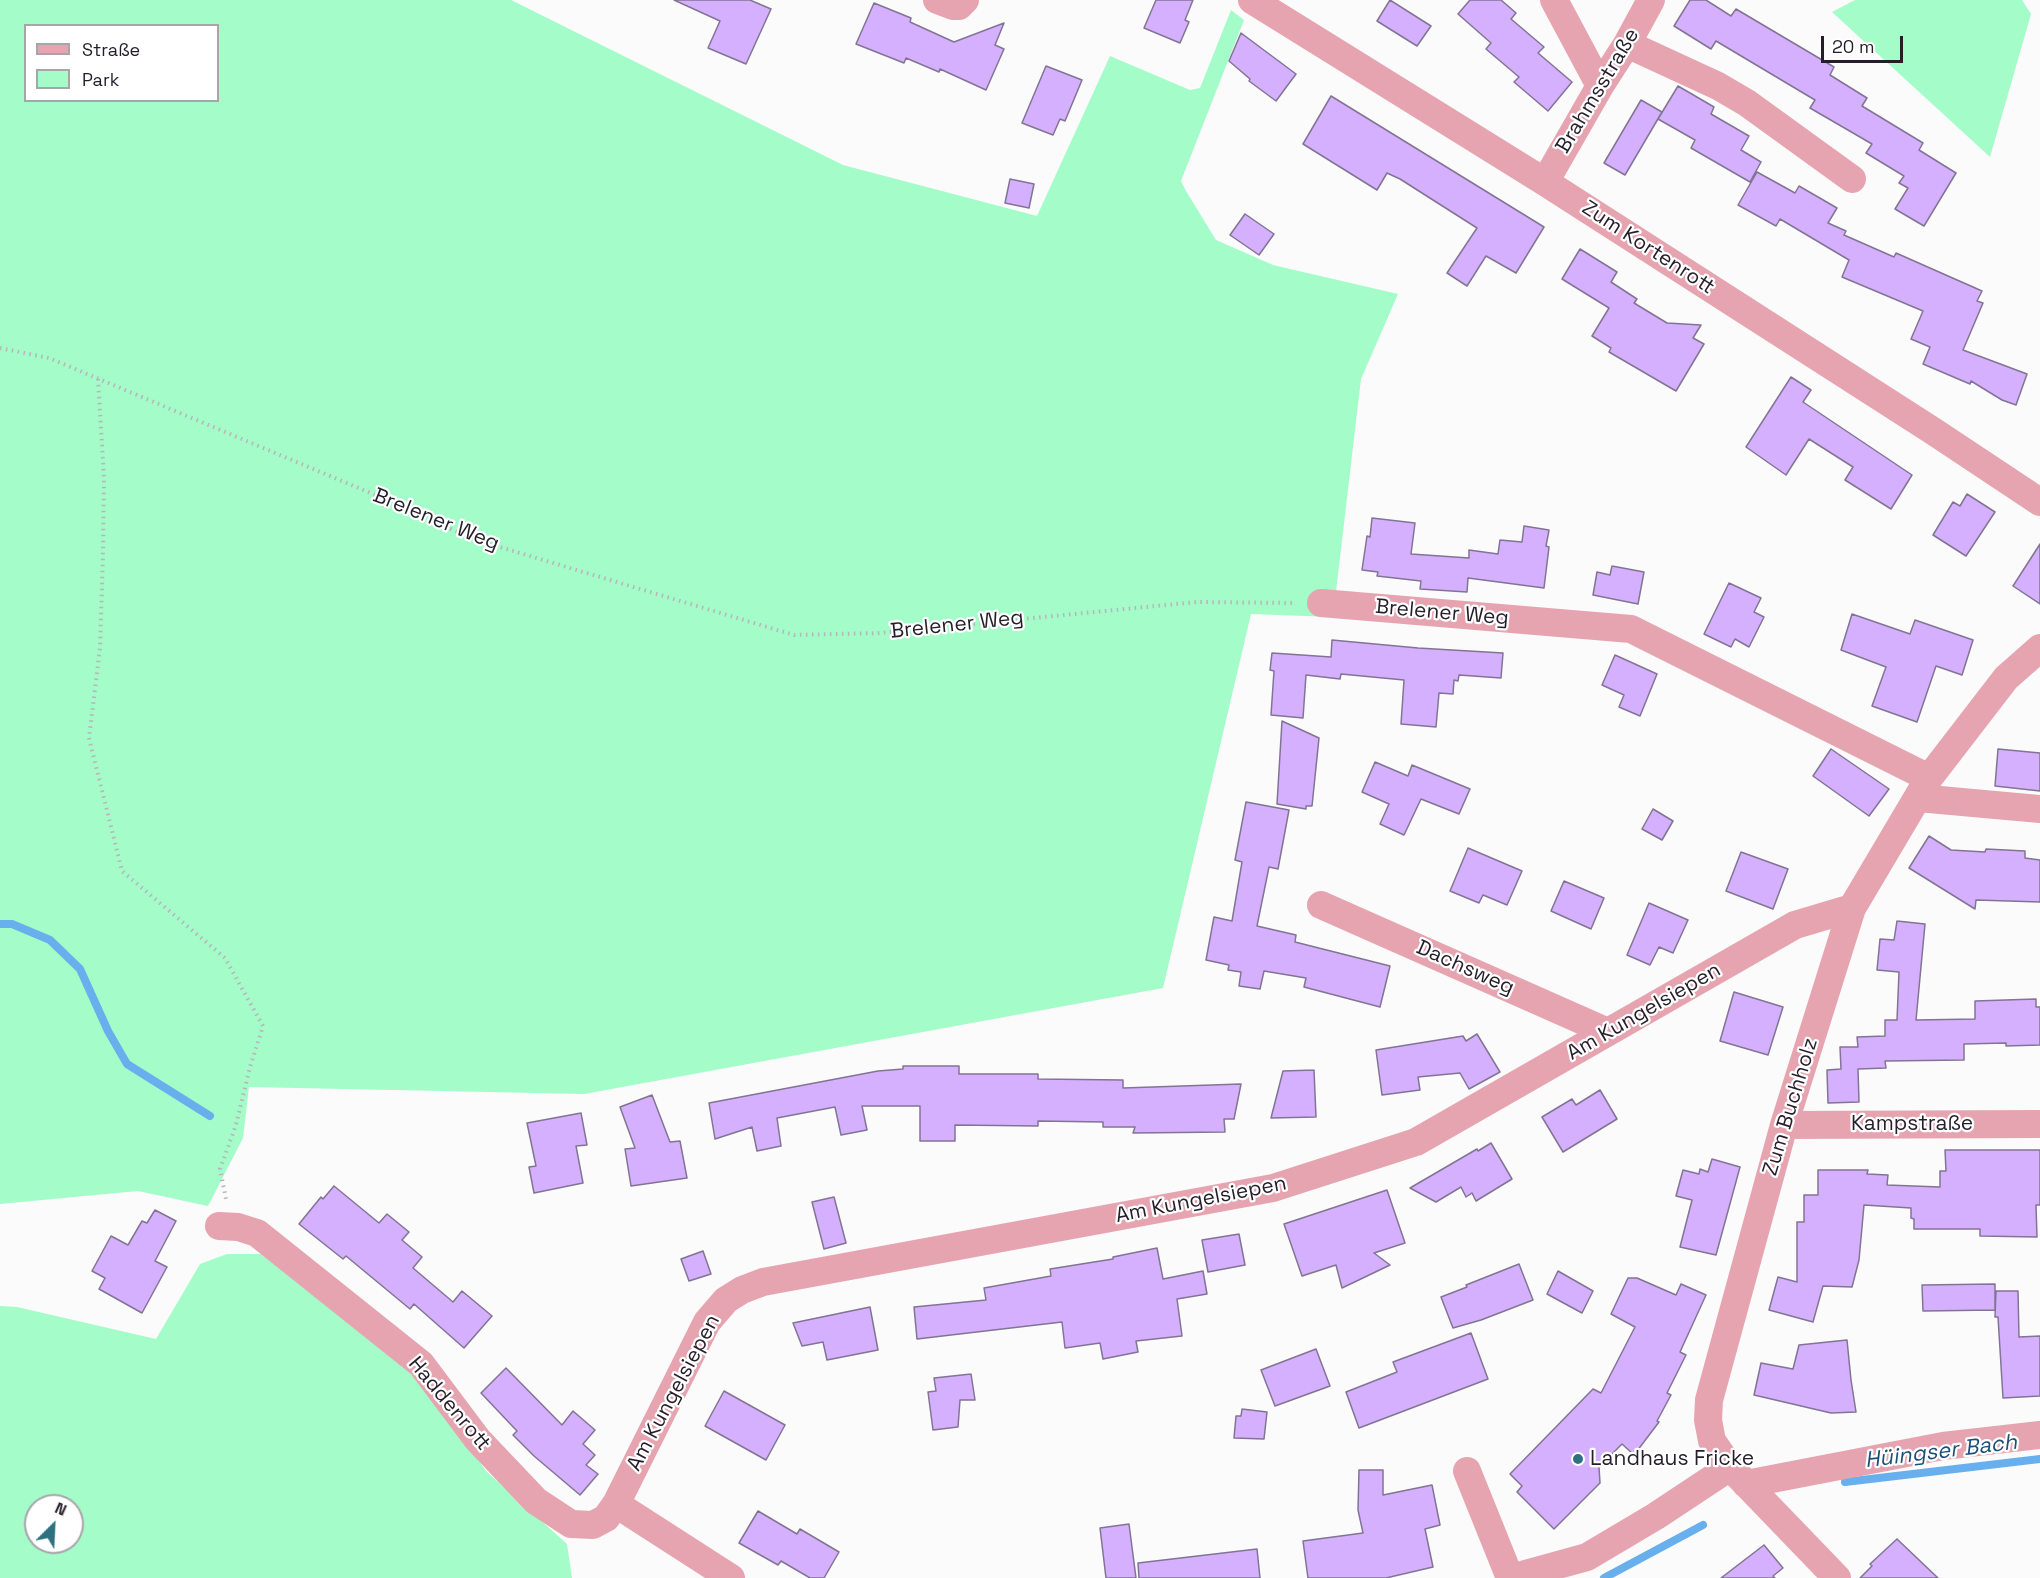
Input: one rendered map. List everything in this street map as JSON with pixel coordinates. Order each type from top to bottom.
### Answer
[{"type":"street","points":[[937,0],[959,6],[965,0]]},
{"type":"street","points":[[1554,0],[1600,86]]},
{"type":"street","name":"Brahmsstraße","points":[[1545,182],[1600,86],[1628,44],[1651,0]]},
{"type":"street","name":"Zum Kortenrott","points":[[1266,4],[1933,431],[2040,502]]},
{"type":"street","points":[[1628,44],[1718,86],[1747,103],[1852,179]]},
{"type":"street","name":"Brelener Weg","points":[[1321,603],[1631,629],[1924,788]]},
{"type":"street","name":"Zum Buchholz","points":[[1837,1578],[1738,1475],[1712,1441],[1708,1420],[1709,1400],[1784,1125],[1852,908],[1924,788],[2006,678],[2040,648]]},
{"type":"street","points":[[1924,788],[2040,809]]},
{"type":"street","name":"Dachsweg","points":[[1321,905],[1608,1032]]},
{"type":"street","name":"Am Kungelsiepen","points":[[616,1504],[707,1322],[726,1300],[742,1290],[763,1282],[1273,1188],[1416,1142],[1795,925],[1852,908]]},
{"type":"street","name":"Kampstraße","points":[[1784,1125],[2040,1124]]},
{"type":"street","name":"Haddenrott","points":[[228,1226],[257,1233],[421,1364],[478,1440],[536,1501],[572,1524],[593,1525],[606,1518],[616,1504]]},
{"type":"street","points":[[1467,1471],[1511,1578],[1587,1557],[1656,1516],[1738,1475],[1943,1446],[2040,1435]]},
{"type":"street","points":[[616,1504],[731,1578]]},
{"type":"path","name":"Brelener Weg","points":[[0,348],[50,358],[380,496],[473,539],[794,635],[879,633],[1197,602],[1321,603]]},
{"type":"path","points":[[98,379],[104,478],[100,648],[89,738],[122,871],[225,958],[263,1026],[236,1125],[220,1169],[228,1226]]},
{"type":"green space","points":[[0,0],[511,0],[843,165],[1037,216],[1110,56],[1190,90],[1200,88],[1231,10],[1244,20],[1181,181],[1186,191],[1216,240],[1273,265],[1398,294],[1361,379],[1333,617],[1251,614],[1163,988],[584,1094],[249,1087],[243,1138],[208,1206],[138,1191],[0,1204]]},
{"type":"green space","points":[[1855,0],[2022,0],[2031,14],[1990,157],[1832,12]]},
{"type":"green space","points":[[227,1254],[261,1254],[415,1372],[486,1471],[567,1544],[572,1578],[0,1578],[0,1306],[17,1307],[156,1339],[200,1264]]},
{"type":"building","points":[[674,0],[750,0],[771,9],[746,64],[708,48],[720,21]]},
{"type":"building","points":[[1156,0],[1193,0],[1185,20],[1189,22],[1180,43],[1144,28]]},
{"type":"building","points":[[1390,0],[1431,26],[1417,46],[1377,21]]},
{"type":"building","points":[[1470,0],[1501,0],[1516,13],[1511,19],[1544,47],[1538,53],[1572,82],[1548,111],[1514,82],[1519,77],[1486,49],[1491,43],[1458,14]]},
{"type":"building","points":[[1690,0],[1706,0],[1731,16],[1736,9],[1834,67],[1830,75],[1867,98],[1862,106],[1923,143],[1919,150],[1956,173],[1924,226],[1895,209],[1908,188],[1899,183],[1904,176],[1866,153],[1872,144],[1810,108],[1815,100],[1716,41],[1711,49],[1674,26]]},
{"type":"building","points":[[874,3],[911,18],[910,22],[954,42],[1004,23],[995,45],[1004,49],[986,90],[940,69],[939,72],[906,58],[904,63],[856,44]]},
{"type":"building","points":[[1241,33],[1296,74],[1276,101],[1249,81],[1250,79],[1229,61]]},
{"type":"building","points":[[1046,66],[1082,80],[1065,121],[1060,119],[1053,135],[1022,123]]},
{"type":"building","points":[[1678,86],[1714,107],[1711,114],[1749,136],[1741,150],[1761,162],[1750,182],[1691,148],[1695,140],[1658,119]]},
{"type":"building","points":[[1331,96],[1544,227],[1516,273],[1486,256],[1467,286],[1447,273],[1477,228],[1400,179],[1387,173],[1377,190],[1303,144]]},
{"type":"building","points":[[1641,100],[1662,112],[1625,175],[1604,163]]},
{"type":"building","points":[[1757,172],[1795,193],[1799,186],[1837,208],[1828,223],[1846,231],[1844,235],[1894,257],[1896,253],[1982,291],[1977,301],[1983,303],[1963,350],[2027,374],[2016,405],[2002,400],[1971,381],[1970,384],[1923,364],[1930,347],[1911,339],[1923,311],[1842,277],[1849,260],[1780,219],[1776,226],[1738,205]]},
{"type":"building","points":[[1010,179],[1034,184],[1029,208],[1005,203]]},
{"type":"building","points":[[1245,214],[1274,234],[1259,255],[1230,235]]},
{"type":"building","points":[[1580,249],[1617,272],[1611,282],[1637,299],[1634,303],[1667,323],[1701,325],[1693,338],[1704,344],[1676,391],[1609,352],[1611,348],[1592,336],[1609,308],[1562,279]]},
{"type":"building","points":[[1791,377],[1811,390],[1803,402],[1912,475],[1891,509],[1845,480],[1853,467],[1809,439],[1786,475],[1746,447]]},
{"type":"building","points":[[1967,494],[1995,512],[1966,556],[1933,535],[1953,502],[1960,506]]},
{"type":"building","points":[[1372,518],[1415,523],[1411,554],[1469,558],[1469,550],[1498,554],[1500,540],[1522,542],[1524,526],[1549,530],[1544,588],[1468,578],[1467,592],[1420,589],[1421,581],[1377,576],[1378,572],[1362,570]]},
{"type":"building","points":[[2040,544],[2040,604],[2013,586]]},
{"type":"building","points":[[1612,566],[1644,572],[1638,604],[1593,595],[1597,572],[1610,575]]},
{"type":"building","points":[[1729,583],[1761,598],[1754,612],[1764,617],[1749,647],[1735,639],[1731,647],[1704,634]]},
{"type":"building","points":[[1852,614],[1910,634],[1915,620],[1973,640],[1962,675],[1936,666],[1917,722],[1872,706],[1886,667],[1841,650]]},
{"type":"building","points":[[1332,640],[1503,653],[1501,678],[1459,675],[1458,681],[1454,680],[1453,694],[1439,693],[1436,727],[1401,724],[1404,680],[1341,674],[1340,679],[1306,675],[1303,718],[1271,715],[1274,671],[1270,670],[1272,653],[1331,657]]},
{"type":"building","points":[[1615,655],[1657,674],[1640,716],[1619,707],[1624,695],[1602,685]]},
{"type":"building","points":[[1282,721],[1319,738],[1312,806],[1306,806],[1306,809],[1277,804]]},
{"type":"building","points":[[1831,749],[1889,789],[1869,816],[1813,776]]},
{"type":"building","points":[[1998,749],[2040,753],[2040,791],[1995,786]]},
{"type":"building","points":[[1375,762],[1408,776],[1412,765],[1470,789],[1459,814],[1421,799],[1404,835],[1380,824],[1389,804],[1362,792]]},
{"type":"building","points":[[1246,802],[1289,810],[1278,869],[1269,867],[1257,926],[1296,935],[1295,942],[1390,966],[1380,1007],[1304,987],[1306,978],[1264,971],[1260,989],[1239,986],[1241,972],[1228,970],[1229,965],[1206,960],[1214,917],[1232,921],[1242,862],[1235,860]]},
{"type":"building","points":[[1653,809],[1673,821],[1662,840],[1642,829]]},
{"type":"building","points":[[1929,836],[1951,850],[2025,851],[2025,858],[2040,860],[2040,902],[1976,900],[1975,909],[1909,868]]},
{"type":"building","points":[[1468,848],[1522,871],[1507,905],[1483,895],[1479,903],[1450,891]]},
{"type":"building","points":[[1741,852],[1788,869],[1773,909],[1726,891]]},
{"type":"building","points":[[1564,881],[1604,898],[1591,929],[1551,911]]},
{"type":"building","points":[[1649,903],[1688,920],[1673,953],[1659,947],[1650,965],[1627,955]]},
{"type":"building","points":[[1897,921],[1925,924],[1916,1020],[1975,1019],[1975,1001],[2036,999],[2036,1007],[2040,1007],[2040,1045],[1964,1044],[1964,1060],[1885,1061],[1886,1068],[1858,1069],[1859,1102],[1828,1103],[1827,1070],[1841,1069],[1840,1047],[1858,1047],[1857,1037],[1885,1036],[1885,1020],[1897,1020],[1899,972],[1877,970],[1880,939],[1894,940]]},
{"type":"building","points":[[1734,992],[1783,1007],[1768,1055],[1720,1041]]},
{"type":"building","points":[[1477,1034],[1500,1072],[1469,1089],[1460,1073],[1418,1077],[1420,1090],[1382,1095],[1376,1050],[1463,1036],[1466,1041]]},
{"type":"building","points":[[903,1066],[959,1066],[959,1074],[1038,1074],[1038,1079],[1123,1080],[1123,1088],[1241,1084],[1234,1119],[1224,1119],[1225,1132],[1133,1133],[1135,1127],[1103,1127],[1103,1122],[1038,1121],[1038,1126],[955,1125],[955,1141],[920,1141],[920,1106],[862,1106],[867,1130],[841,1135],[835,1107],[777,1118],[781,1146],[757,1151],[752,1127],[715,1139],[709,1103],[878,1071],[903,1069]]},
{"type":"building","points":[[1314,1070],[1316,1117],[1271,1118],[1283,1071]]},
{"type":"building","points":[[1600,1090],[1617,1119],[1563,1152],[1542,1117],[1572,1099],[1576,1105]]},
{"type":"building","points":[[652,1095],[670,1142],[680,1141],[687,1178],[631,1186],[625,1149],[635,1148],[620,1107]]},
{"type":"building","points":[[581,1113],[587,1145],[576,1146],[583,1183],[534,1193],[529,1167],[536,1166],[527,1123]]},
{"type":"building","points":[[1491,1143],[1512,1179],[1476,1201],[1472,1193],[1466,1197],[1461,1187],[1436,1202],[1410,1188],[1477,1149],[1478,1151]]},
{"type":"building","points":[[1945,1150],[2040,1150],[2040,1205],[2036,1205],[2037,1237],[1980,1236],[1980,1229],[1914,1229],[1911,1208],[1864,1205],[1859,1260],[1852,1287],[1823,1286],[1813,1322],[1769,1310],[1778,1277],[1797,1282],[1797,1222],[1804,1222],[1804,1195],[1818,1195],[1818,1170],[1868,1170],[1867,1174],[1888,1175],[1887,1185],[1940,1187],[1940,1171],[1946,1171]]},
{"type":"building","points":[[1712,1159],[1740,1167],[1716,1255],[1680,1247],[1692,1200],[1676,1196],[1683,1170],[1699,1174],[1700,1169],[1708,1172]]},
{"type":"building","points":[[334,1186],[379,1223],[387,1214],[409,1232],[402,1240],[422,1257],[413,1268],[453,1302],[462,1291],[492,1316],[464,1348],[414,1304],[410,1309],[346,1256],[343,1259],[299,1224],[321,1197],[323,1199]]},
{"type":"building","points":[[1387,1190],[1405,1243],[1374,1253],[1390,1265],[1342,1288],[1336,1265],[1302,1276],[1284,1224]]},
{"type":"building","points":[[834,1197],[846,1243],[824,1249],[812,1202]]},
{"type":"building","points":[[155,1210],[176,1221],[155,1261],[167,1267],[142,1313],[99,1289],[105,1278],[92,1271],[111,1236],[128,1245],[142,1221],[147,1223]]},
{"type":"building","points":[[1239,1234],[1245,1265],[1208,1272],[1202,1240]]},
{"type":"building","points":[[1157,1248],[1163,1279],[1203,1271],[1207,1294],[1177,1299],[1182,1336],[1136,1341],[1138,1352],[1103,1359],[1100,1343],[1065,1348],[1062,1322],[917,1339],[914,1307],[986,1300],[984,1288],[1051,1276],[1050,1269],[1113,1259],[1113,1257]]},
{"type":"building","points":[[703,1251],[711,1274],[689,1281],[681,1259]]},
{"type":"building","points":[[1519,1264],[1533,1300],[1453,1328],[1441,1297]]},
{"type":"building","points":[[1558,1271],[1593,1291],[1582,1313],[1547,1294]]},
{"type":"building","points":[[1628,1278],[1637,1278],[1676,1295],[1681,1284],[1706,1295],[1680,1352],[1686,1355],[1667,1393],[1671,1395],[1657,1421],[1659,1422],[1634,1455],[1622,1444],[1599,1467],[1600,1483],[1554,1529],[1517,1492],[1522,1486],[1510,1474],[1593,1389],[1601,1393],[1635,1327],[1611,1314]]},
{"type":"building","points":[[1995,1284],[1995,1310],[1923,1311],[1922,1285]]},
{"type":"building","points":[[1996,1291],[2018,1291],[2019,1337],[2040,1336],[2040,1396],[2003,1398],[1998,1317],[1995,1317]]},
{"type":"building","points":[[870,1307],[878,1350],[827,1360],[823,1342],[802,1346],[793,1323]]},
{"type":"building","points":[[1471,1333],[1488,1379],[1359,1428],[1346,1392],[1397,1372],[1393,1362]]},
{"type":"building","points":[[1847,1340],[1856,1412],[1831,1413],[1754,1395],[1761,1363],[1793,1369],[1799,1345]]},
{"type":"building","points":[[1316,1349],[1330,1386],[1275,1406],[1261,1370]]},
{"type":"building","points":[[506,1368],[562,1425],[573,1411],[595,1430],[583,1444],[595,1455],[586,1465],[598,1474],[580,1495],[513,1435],[517,1431],[481,1393]]},
{"type":"building","points":[[971,1374],[975,1400],[960,1400],[958,1427],[933,1430],[928,1392],[936,1391],[934,1378]]},
{"type":"building","points":[[724,1391],[785,1425],[766,1460],[705,1426]]},
{"type":"building","points":[[1242,1409],[1267,1412],[1264,1439],[1234,1438],[1236,1416],[1241,1416]]},
{"type":"building","points":[[1359,1470],[1383,1470],[1383,1495],[1432,1485],[1440,1525],[1425,1529],[1433,1567],[1386,1578],[1308,1578],[1303,1541],[1363,1533],[1358,1510]]},
{"type":"building","points":[[758,1511],[797,1534],[800,1529],[839,1552],[824,1578],[810,1578],[781,1561],[778,1565],[739,1543]]},
{"type":"building","points":[[1129,1524],[1136,1578],[1106,1578],[1100,1528]]},
{"type":"building","points":[[1897,1539],[1938,1578],[1860,1578],[1872,1566],[1870,1564]]},
{"type":"building","points":[[1764,1545],[1783,1568],[1773,1576],[1775,1578],[1721,1578]]},
{"type":"building","points":[[1257,1549],[1260,1578],[1139,1578],[1138,1563]]},
{"type":"waterway","points":[[0,924],[12,924],[50,940],[80,969],[108,1031],[127,1064],[210,1116]]},
{"type":"waterway","name":"Hüingser Bach","points":[[1845,1482],[2040,1459]]},
{"type":"waterway","name":"Hüingser Bach","points":[[1604,1578],[1703,1525]]},
{"type":"place","name":"Landhaus Fricke","points":[[1578,1459]]}]
